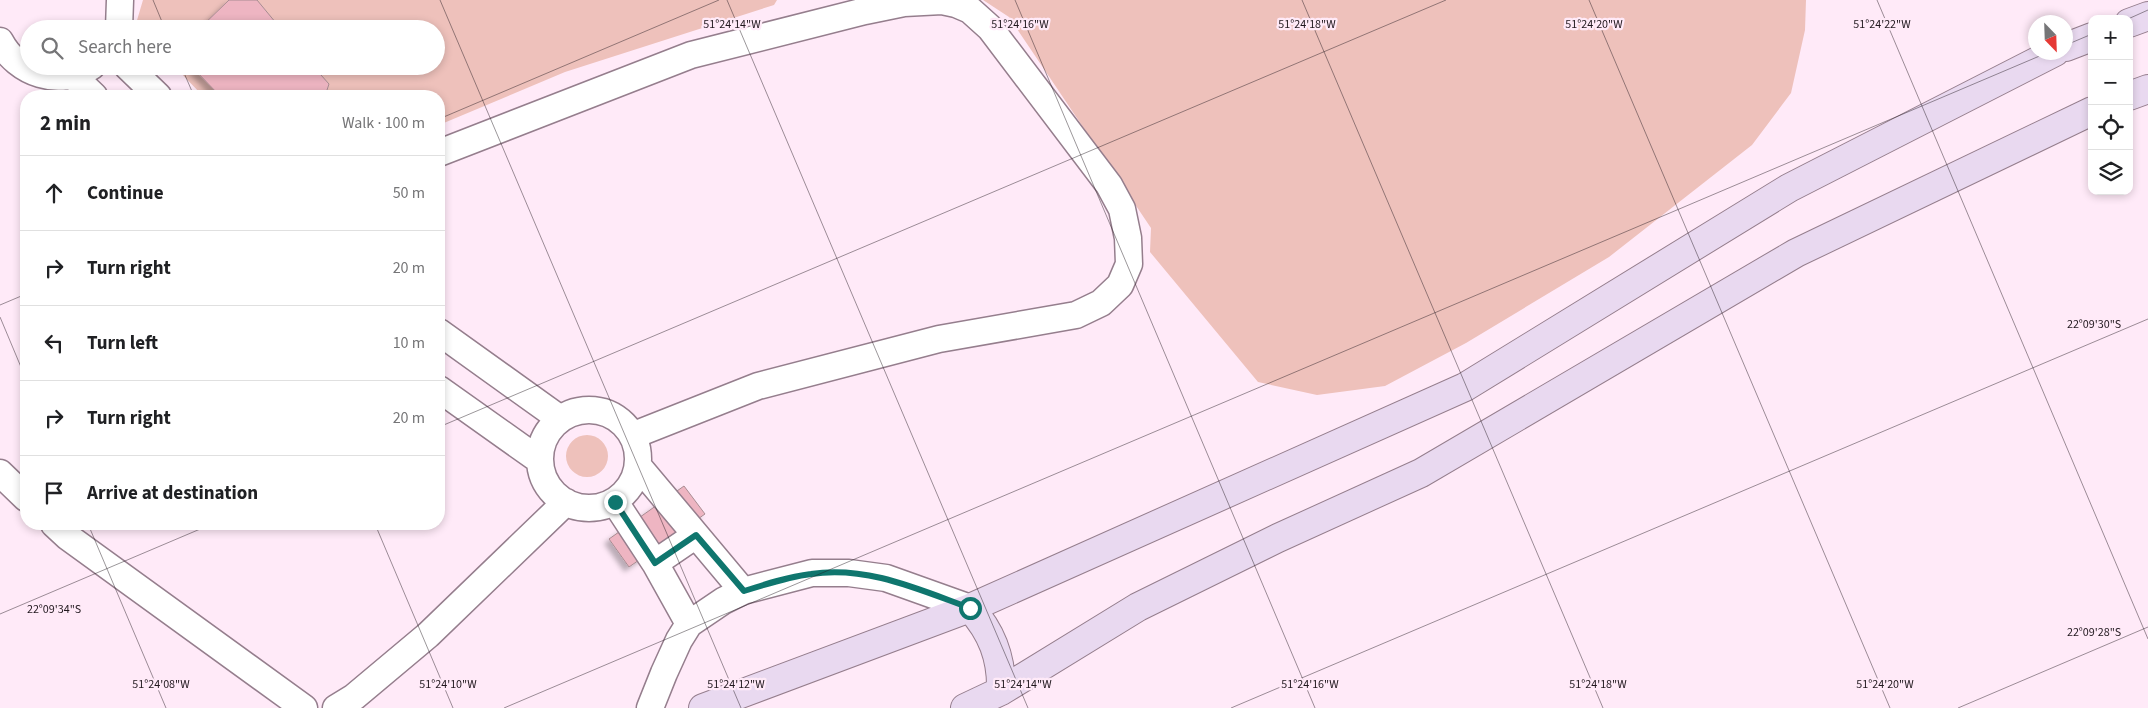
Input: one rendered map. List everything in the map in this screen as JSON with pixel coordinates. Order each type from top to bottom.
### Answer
[{"type":"street","points":[[119,20],[120,0]]},
{"type":"street","points":[[445,150],[691,55],[865,11],[904,3],[942,2],[956,4],[970,10],[990,28],[1108,185],[1122,209],[1128,238],[1129,264],[1120,285],[1101,303],[1076,315],[939,339],[758,386],[634,435]]},
{"type":"street","points":[[2133,22],[2148,16]]},
{"type":"street","points":[[2073,44],[2088,39]]},
{"type":"street","points":[[2,48],[20,65]]},
{"type":"street","points":[[703,708],[970,608],[1465,387],[1789,188],[2038,60]]},
{"type":"street","points":[[44,75],[53,77],[63,75]]},
{"type":"street","points":[[84,75],[91,90]]},
{"type":"street","points":[[136,75],[152,90]]},
{"type":"street","points":[[2133,95],[2148,89]]},
{"type":"street","points":[[965,708],[1001,691],[1138,607],[1278,538],[1421,473],[1796,254],[2088,112]]},
{"type":"street","points":[[445,336],[559,418]]},
{"type":"street","points":[[445,393],[539,460]]},
{"type":"street","points":[[586,408],[614,414],[634,435],[639,467],[631,487],[615,502],[599,507],[582,508],[566,502],[552,492],[542,477],[539,460],[544,437],[559,418],[586,408]]},
{"type":"street","points":[[639,467],[744,591]]},
{"type":"street","points":[[0,473],[20,492]]},
{"type":"street","points":[[336,708],[354,697],[428,635],[566,502]]},
{"type":"street","points":[[615,502],[655,563],[689,624]]},
{"type":"street","points":[[61,530],[304,708]]},
{"type":"street","points":[[655,563],[696,535]]},
{"type":"street","points":[[650,708],[679,640],[689,624],[723,601],[744,591],[812,573],[849,573],[886,578],[970,608],[981,620],[995,646],[1001,676],[1001,691]]},
{"type":"shaded area","points":[[143,0],[777,0],[774,5],[565,72],[445,122],[445,90],[197,90],[183,75],[445,75],[445,20],[137,20]]},
{"type":"shaded area","points":[[983,0],[1806,0],[1805,30],[1791,93],[1752,145],[1609,257],[1466,343],[1385,386],[1317,395],[1258,382],[1150,252],[1151,228],[1009,17]]},
{"type":"shaded area","points":[[591,435],[599,438],[605,444],[608,456],[605,468],[599,474],[583,477],[575,474],[569,468],[566,452],[569,444],[575,438]]},
{"type":"building","points":[[229,0],[257,0],[274,20],[208,20]]},
{"type":"building","points":[[200,75],[321,75],[329,84],[327,90],[214,90]]},
{"type":"building","points":[[684,486],[705,514],[629,567],[609,539]]},
{"type":"route","points":[[615,502],[655,563],[696,535],[744,591],[812,573],[849,573],[886,578],[970,608]]}]
